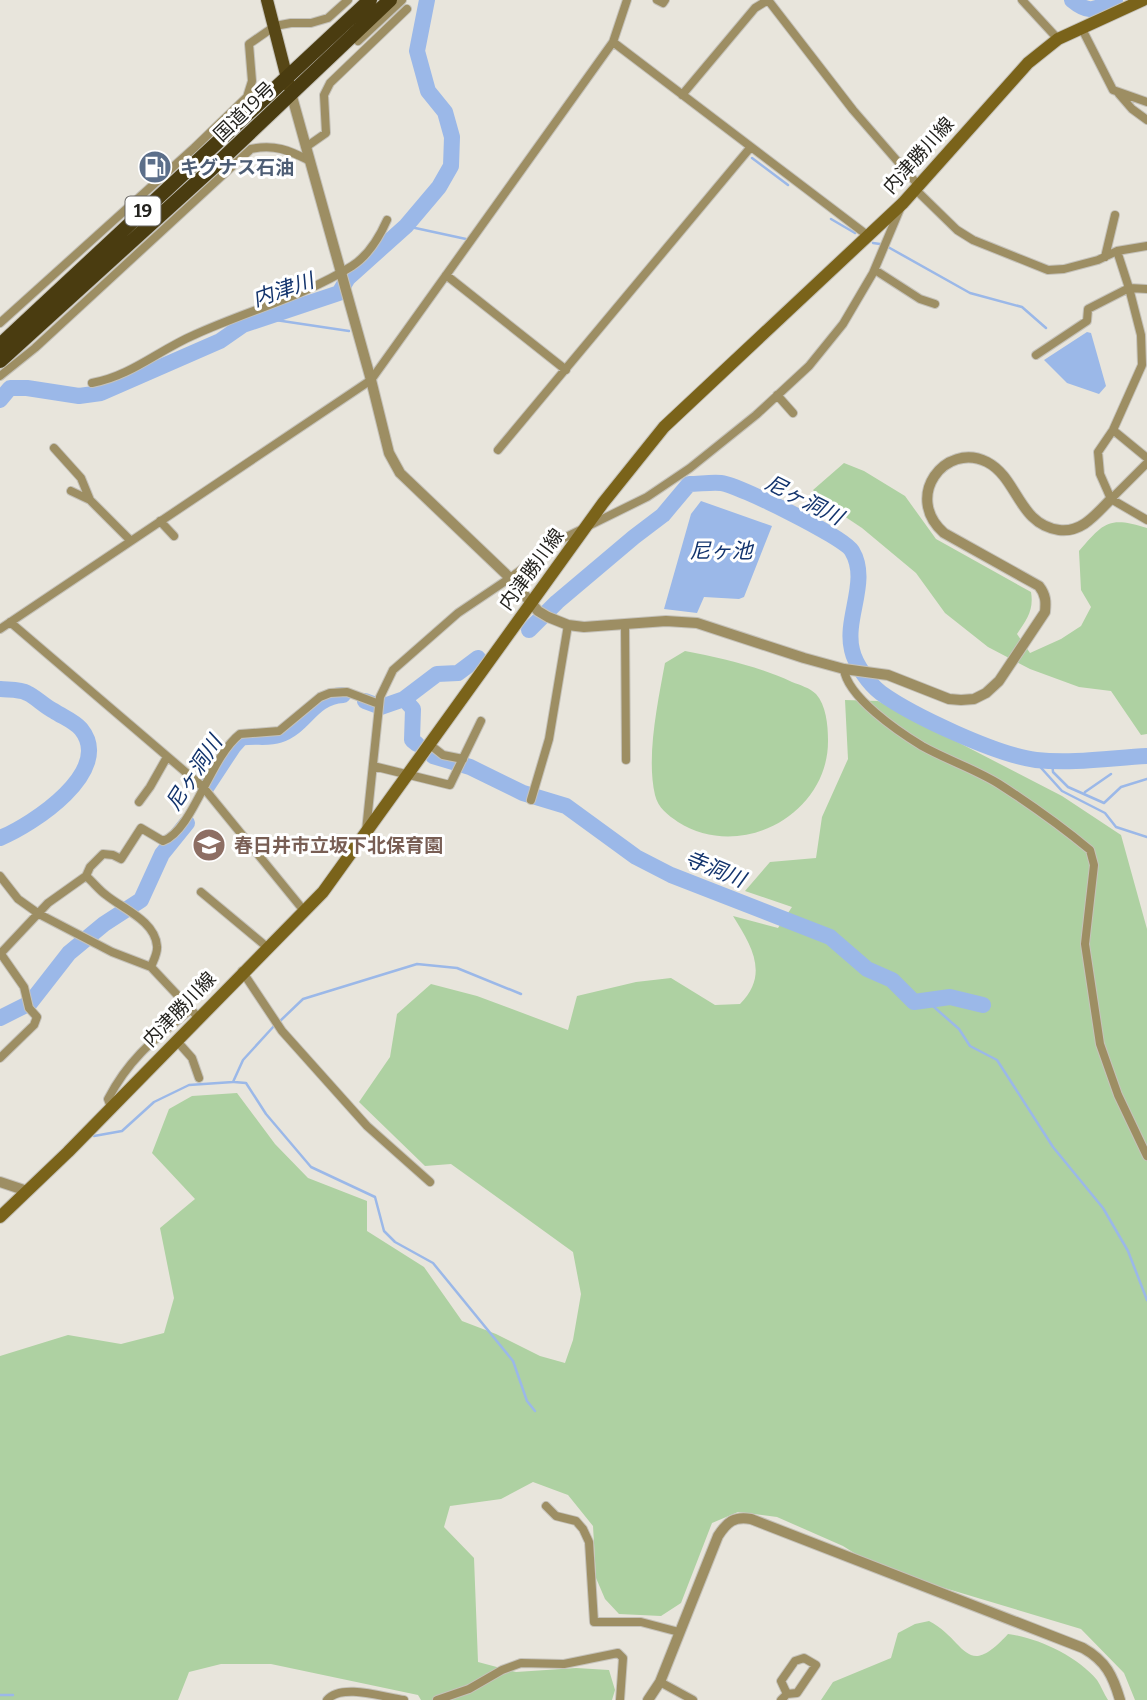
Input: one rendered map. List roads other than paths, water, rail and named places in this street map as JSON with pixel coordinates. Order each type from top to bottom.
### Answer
[{"type":"highway","name":"国道19号","points":[[0,361],[150,226],[370,0]]},
{"type":"highway","name":"国道19号","points":[[0,345],[210,147],[289,86],[390,0]]},
{"type":"main road","points":[[267,0],[289,86]]},
{"type":"main road","name":"内津勝川線","points":[[0,1217],[176,1040],[194,1014],[305,912],[323,892],[429,744],[539,610],[586,526],[664,427],[918,188],[1028,63],[1058,39],[1143,0]]},
{"type":"street","points":[[0,323],[247,97],[252,81],[248,44],[275,26],[311,23],[328,18],[348,0]]},
{"type":"street","points":[[358,41],[402,0]]},
{"type":"street","points":[[0,629],[371,380],[613,42],[627,0]]},
{"type":"street","points":[[657,0],[663,3],[665,0]]},
{"type":"street","points":[[682,95],[755,8],[768,0],[853,110],[957,230],[973,240],[1048,270],[1064,269],[1117,251],[1147,246]]},
{"type":"street","points":[[1022,0],[1058,39]]},
{"type":"street","points":[[306,147],[326,133],[324,94],[330,82],[407,9]]},
{"type":"street","points":[[1081,27],[1113,90],[1147,120]]},
{"type":"street","points":[[613,42],[867,235]]},
{"type":"street","points":[[289,86],[389,453],[400,472],[539,610],[568,625],[583,627],[666,621],[697,623],[804,659],[899,678],[949,699],[974,699],[986,693],[999,681],[1045,612],[1044,593],[1039,586],[936,526],[927,507],[927,496],[934,475],[953,461],[963,459],[986,462],[999,472],[1038,523],[1062,530],[1085,526],[1147,463]]},
{"type":"street","points":[[1119,94],[1147,102]]},
{"type":"street","points":[[0,376],[35,348],[251,149],[279,147],[310,161]]},
{"type":"street","points":[[498,450],[750,148]]},
{"type":"street","points":[[366,832],[380,696],[393,670],[458,613],[510,579],[562,539],[647,496],[690,468],[778,395],[809,366],[843,324],[875,270],[903,203]]},
{"type":"street","points":[[1105,257],[1115,215]]},
{"type":"street","points":[[92,383],[124,374],[191,336],[296,296],[354,265],[370,251],[387,220]]},
{"type":"street","points":[[1117,251],[1141,335],[1144,366],[1114,430],[1098,452],[1100,474],[1111,499],[1147,520]]},
{"type":"street","points":[[875,270],[920,299],[935,304]]},
{"type":"street","points":[[446,275],[566,370]]},
{"type":"street","points":[[1036,355],[1087,321],[1088,309],[1129,288],[1147,289]]},
{"type":"street","points":[[778,395],[793,413]]},
{"type":"street","points":[[1114,430],[1147,457]]},
{"type":"street","points":[[54,448],[81,478],[90,500]]},
{"type":"street","points":[[71,491],[90,500],[131,541]]},
{"type":"street","points":[[160,521],[174,536]]},
{"type":"street","points":[[10,622],[203,787],[305,912]]},
{"type":"street","points":[[625,624],[626,760]]},
{"type":"street","points":[[531,800],[549,739],[568,625]]},
{"type":"street","points":[[844,669],[851,688],[880,716],[920,745],[997,783],[1090,850],[1094,865],[1085,944],[1100,1044],[1118,1095],[1147,1156]]},
{"type":"street","points":[[0,1058],[34,1025],[37,1017],[29,1008],[24,986],[1,954],[48,903],[86,876],[90,867],[103,854],[121,859],[141,828],[159,840],[167,840],[184,822],[218,761],[240,734],[279,731],[320,697],[330,692],[347,692],[379,704]]},
{"type":"street","points":[[373,766],[450,785],[481,721]]},
{"type":"street","points":[[429,744],[443,755],[463,759]]},
{"type":"street","points":[[139,802],[167,757]]},
{"type":"street","points":[[0,876],[18,899],[39,914],[112,952],[150,967],[194,1014],[144,1048],[120,1075],[108,1099],[111,1107]]},
{"type":"street","points":[[86,876],[102,892],[125,906],[146,925],[157,944],[150,967]]},
{"type":"street","points":[[201,892],[267,947]]},
{"type":"street","points":[[242,971],[282,1031],[368,1126],[430,1182]]},
{"type":"street","points":[[176,1040],[192,1058],[199,1077]]},
{"type":"street","points":[[0,1182],[27,1191]]},
{"type":"street","points":[[546,1506],[556,1516],[576,1521],[589,1542],[594,1622],[641,1622],[679,1632]]},
{"type":"street","points":[[648,1700],[660,1682],[718,1535],[732,1520],[751,1519],[1083,1648],[1101,1660],[1111,1673],[1120,1700]]},
{"type":"street","points":[[437,1700],[469,1689],[521,1662],[564,1664],[618,1653],[623,1658],[620,1700]]},
{"type":"street","points":[[804,1658],[816,1665],[797,1693],[784,1697],[781,1681],[795,1661],[804,1658]]},
{"type":"street","points":[[660,1682],[693,1700]]},
{"type":"street","points":[[327,1700],[342,1690],[404,1700]]},
{"type":"water","points":[[1087,332],[1091,333],[1106,386],[1099,394],[1067,383],[1044,360]]},
{"type":"water","name":"尼ヶ池","points":[[701,501],[772,526],[744,597],[704,597],[697,613],[664,609],[691,514]]},
{"type":"waterway","name":"内津川","points":[[0,400],[10,388],[79,396],[101,393],[220,341],[243,325],[339,293],[348,278],[406,226],[439,187],[451,166],[452,137],[445,112],[428,91],[417,51],[427,0]]},
{"type":"waterway","points":[[1072,0],[1088,9],[1115,0]]},
{"type":"waterway","points":[[752,158],[788,185]]},
{"type":"waterway","points":[[831,219],[855,233]]},
{"type":"waterway","points":[[406,226],[466,239]]},
{"type":"waterway","points":[[873,243],[880,244]]},
{"type":"waterway","points":[[888,247],[970,293],[1022,307],[1046,328]]},
{"type":"waterway","points":[[262,318],[349,331]]},
{"type":"waterway","name":"尼ヶ洞川","points":[[529,630],[557,602],[663,515],[689,484],[721,483],[748,492],[790,512],[831,535],[852,551],[858,575],[851,625],[852,650],[867,679],[895,702],[956,733],[1019,757],[1063,761],[1147,756]]},
{"type":"waterway","name":"尼ヶ洞川","points":[[365,701],[381,707],[404,699],[437,674],[458,673],[478,658]]},
{"type":"waterway","name":"内津川","points":[[0,689],[21,691],[72,721],[81,729],[89,745],[87,762],[79,779],[65,794],[49,809],[0,838]]},
{"type":"waterway","name":"尼ヶ洞川","points":[[206,788],[241,738],[279,735],[296,725],[323,701],[343,695]]},
{"type":"waterway","name":"寺洞川","points":[[404,699],[413,709],[412,740],[417,744]]},
{"type":"waterway","name":"寺洞川","points":[[433,756],[470,767],[523,793],[566,806],[636,857],[671,875],[830,937],[867,969],[892,980],[914,1002],[950,997],[983,1005]]},
{"type":"waterway","points":[[1034,760],[1062,791],[1105,813],[1116,827],[1147,837]]},
{"type":"waterway","points":[[1052,761],[1053,772],[1068,787],[1104,803],[1121,787],[1147,779]]},
{"type":"waterway","points":[[1085,792],[1111,774]]},
{"type":"waterway","name":"尼ヶ洞川","points":[[0,1018],[30,1003],[69,953],[104,924],[141,900],[162,854],[187,823]]},
{"type":"waterway","points":[[279,1022],[303,999],[417,964],[457,968],[521,994]]},
{"type":"waterway","points":[[926,1000],[959,1029],[970,1046],[997,1060],[1053,1147],[1103,1208],[1128,1251],[1147,1300]]},
{"type":"waterway","points":[[94,1136],[122,1131],[154,1102],[189,1085],[233,1082],[243,1060],[274,1026]]},
{"type":"waterway","points":[[234,1082],[246,1083],[266,1114],[311,1167],[375,1197],[384,1231],[395,1242],[433,1263],[513,1361],[527,1401],[535,1411]]},
{"type":"waterway","points":[[0,1695],[13,1695]]},
{"type":"place","name":"キグナス石油","points":[[155,167]]},
{"type":"place","name":"春日井市立坂下北保育園","points":[[209,845]]}]
